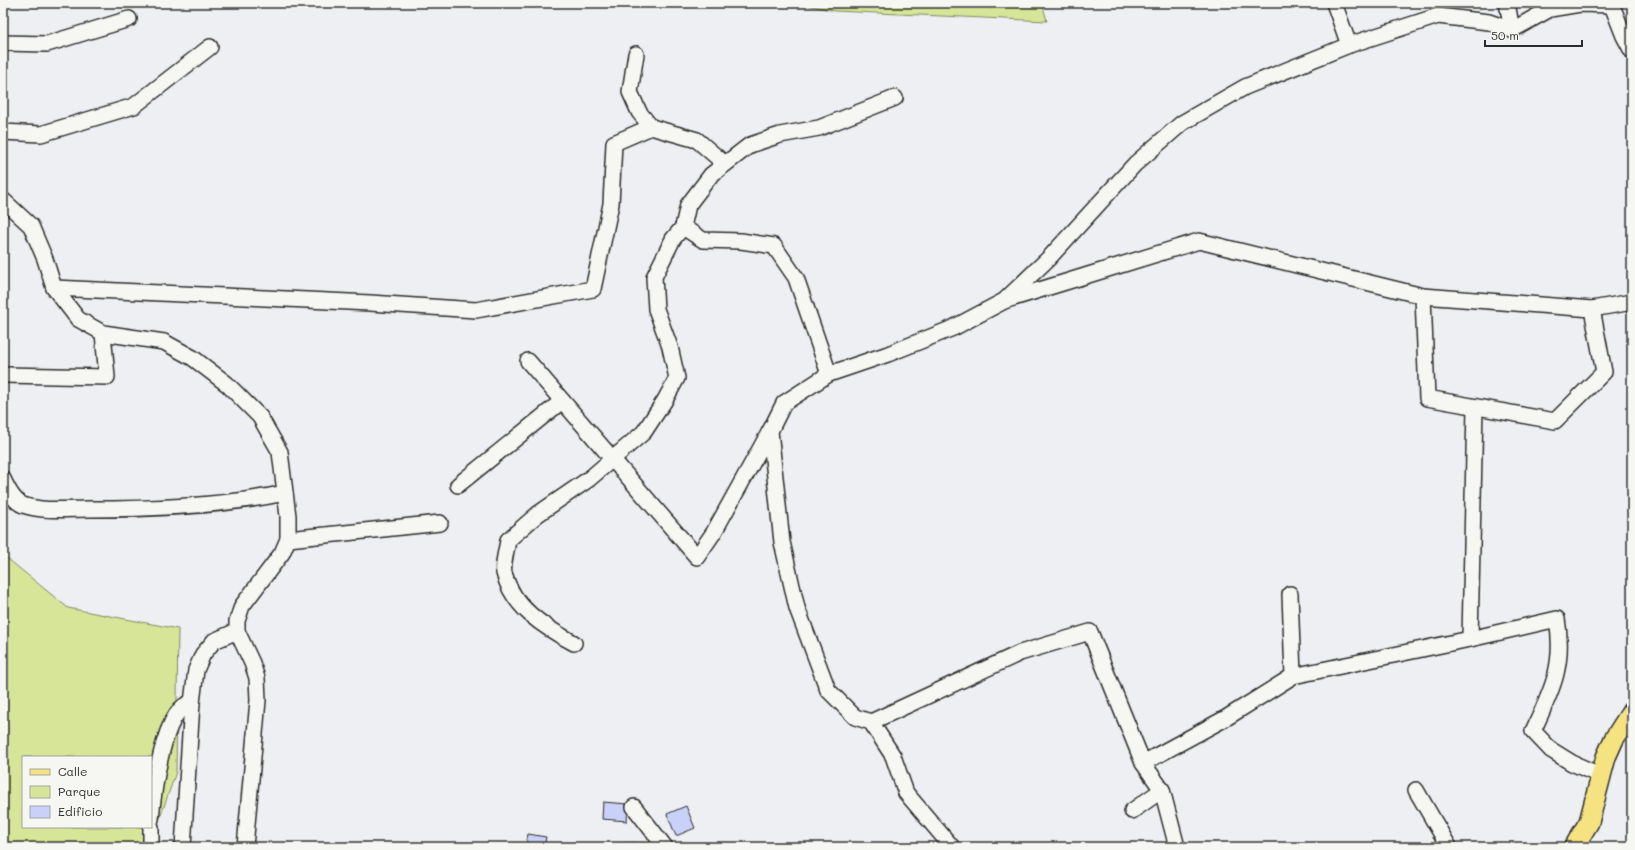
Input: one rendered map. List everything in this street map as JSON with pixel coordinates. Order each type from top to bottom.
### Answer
[{"type":"main road","points":[[1574,847],[1589,822],[1614,739],[1632,711]]},
{"type":"street","points":[[1334,3],[1349,45]]},
{"type":"street","points":[[1507,3],[1512,30]]},
{"type":"street","points":[[1004,301],[1049,258],[1135,164],[1182,123],[1245,88],[1349,45],[1438,16],[1488,22],[1512,30],[1550,9],[1580,4],[1612,4],[1624,36],[1632,51]]},
{"type":"street","points":[[3,43],[47,44],[129,18]]},
{"type":"street","points":[[3,132],[41,134],[134,106],[210,47]]},
{"type":"street","points":[[636,54],[630,92],[639,112],[651,127],[697,140],[725,164]]},
{"type":"street","points":[[574,643],[546,628],[519,605],[504,572],[508,540],[538,514],[589,479],[644,432],[665,400],[677,378],[670,347],[656,309],[654,277],[673,239],[683,227],[688,205],[711,175],[750,145],[780,134],[819,128],[895,98]]},
{"type":"street","points":[[54,288],[370,303],[476,310],[593,289],[610,204],[614,143],[651,127]]},
{"type":"street","points":[[3,200],[31,226],[45,259],[54,288],[78,319],[103,333],[164,342],[193,358],[227,384],[260,418],[280,452],[288,538],[282,553],[242,606],[237,621],[237,631],[252,663],[257,685],[258,700],[245,847]]},
{"type":"street","points":[[683,227],[703,240],[741,241],[774,246],[796,278],[829,374]]},
{"type":"street","points":[[528,361],[697,557],[714,532],[784,403],[829,374],[888,354],[953,328],[1004,301],[1200,241],[1423,296],[1592,309],[1632,302]]},
{"type":"street","points":[[1423,296],[1427,398],[1555,421],[1604,372],[1592,309]]},
{"type":"street","points":[[3,375],[107,377],[103,333]]},
{"type":"street","points":[[458,485],[562,401]]},
{"type":"street","points":[[1470,639],[1474,407]]},
{"type":"street","points":[[770,431],[782,542],[797,608],[828,690],[855,717],[871,722],[893,756],[906,793],[952,847]]},
{"type":"street","points":[[3,479],[9,492],[21,504],[50,510],[137,509],[255,498],[285,493]]},
{"type":"street","points":[[288,538],[440,523]]},
{"type":"street","points":[[1290,594],[1293,676]]},
{"type":"street","points":[[1143,763],[1226,718],[1293,676],[1557,620],[1560,639],[1558,671],[1533,731],[1551,750],[1572,763],[1602,776]]},
{"type":"street","points":[[183,847],[192,702],[196,670],[203,654],[214,641],[237,631]]},
{"type":"street","points":[[871,722],[1020,653],[1090,632],[1143,763],[1162,790],[1177,847]]},
{"type":"street","points":[[152,810],[157,767],[165,740],[182,707],[187,703],[192,702]]},
{"type":"street","points":[[1132,811],[1162,790]]},
{"type":"street","points":[[1416,790],[1449,847]]},
{"type":"street","points":[[634,807],[665,847]]},
{"type":"street","points":[[151,828],[151,847]]},
{"type":"green space","points":[[798,3],[1042,3],[1047,21],[835,11]]},
{"type":"green space","points":[[3,555],[68,608],[178,629],[176,772],[150,847],[3,847]]},
{"type":"building","points":[[603,802],[628,804],[627,821],[602,819]]},
{"type":"building","points":[[686,806],[695,828],[676,836],[667,814]]},
{"type":"building","points":[[528,834],[546,837],[544,847],[526,847]]},
{"type":"building","points":[[625,843],[636,843],[634,847],[623,847]]},
{"type":"building","points":[[505,845],[526,845],[526,847],[505,847]]},
{"type":"building","points":[[505,845],[505,847],[487,847]]}]
